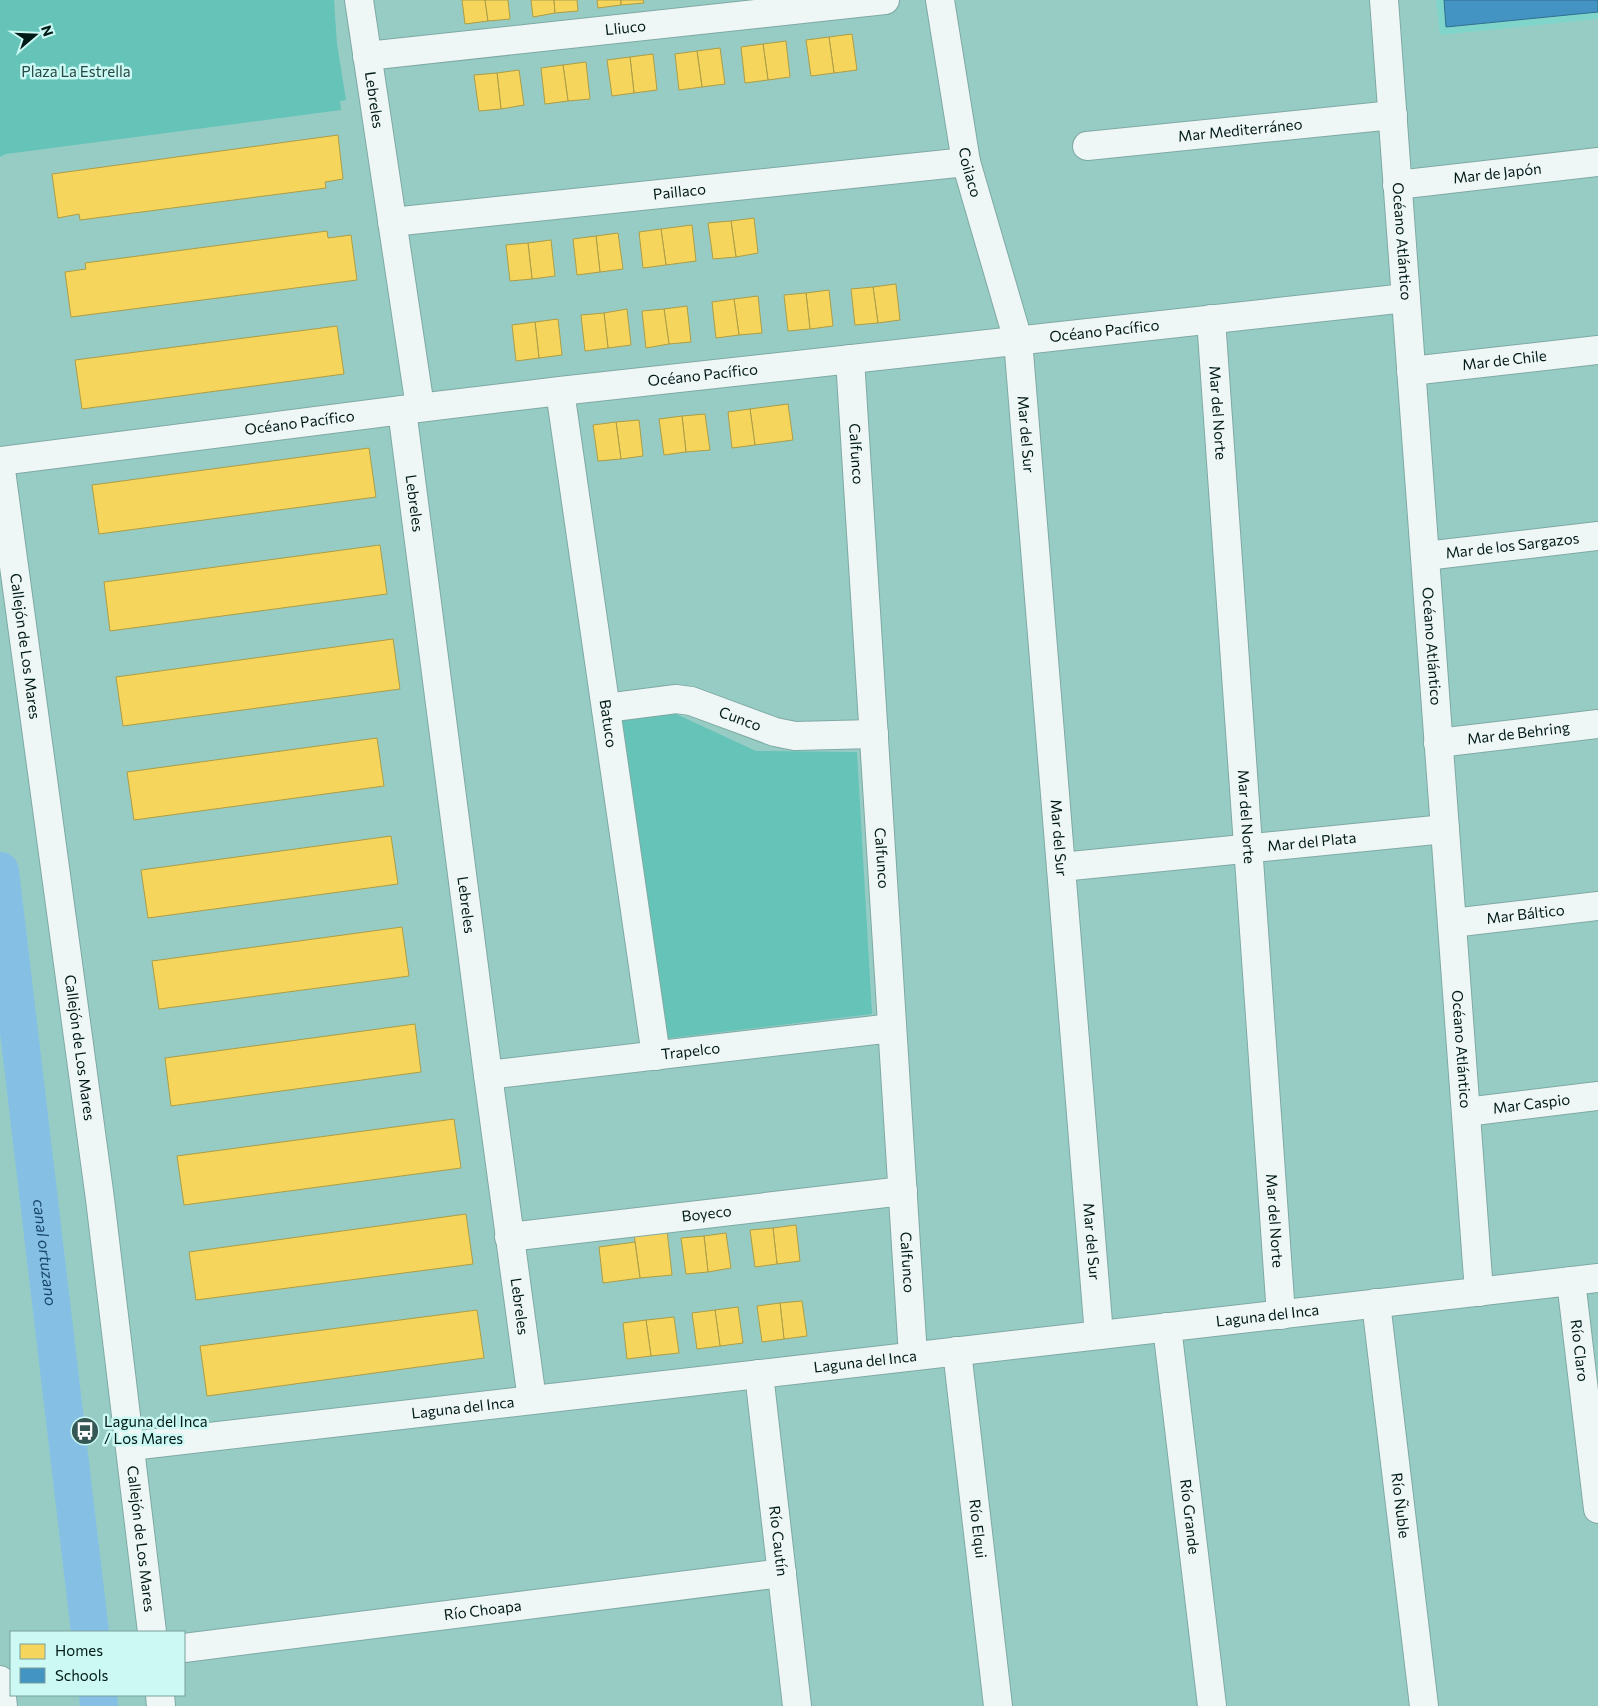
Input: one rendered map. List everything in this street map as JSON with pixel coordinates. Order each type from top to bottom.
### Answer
[{"type":"street","name":"Lebreles","points":[[359,0],[392,222],[411,408],[488,1075],[532,1400]]},
{"type":"street","name":"Lliuco","points":[[367,56],[885,0]]},
{"type":"street","name":"Coilaco","points":[[940,0],[966,162],[1018,340]]},
{"type":"street","name":"Océano Atlántico","points":[[1384,0],[1479,1292]]},
{"type":"street","name":"Mar Mediterráneo","points":[[1087,146],[1393,115]]},
{"type":"street","name":"Paillaco","points":[[392,222],[966,162]]},
{"type":"street","name":"Mar de Japón","points":[[1398,185],[1598,162]]},
{"type":"street","name":"Océano Pacífico","points":[[0,462],[411,408],[1406,298]]},
{"type":"street","name":"Mar del Norte","points":[[1211,319],[1281,1315]]},
{"type":"street","name":"Mar del Sur","points":[[1018,340],[1099,1335]]},
{"type":"street","name":"Mar de Chile","points":[[1411,371],[1598,350]]},
{"type":"street","name":"Calfunco","points":[[850,359],[913,1356]]},
{"type":"street","name":"Batuco","points":[[560,391],[656,1056]]},
{"type":"street","name":"Callejón de Los Mares","points":[[0,462],[100,1199],[152,1631]]},
{"type":"street","name":"Mar de los Sargazos","points":[[1425,556],[1598,536]]},
{"type":"street","name":"Cunco","points":[[606,708],[676,699],[691,701],[775,732],[795,736],[874,734]]},
{"type":"street","name":"Mar de Behring","points":[[1438,743],[1598,724]]},
{"type":"street","name":"Mar del Plata","points":[[1060,867],[1445,829]]},
{"type":"street","name":"Mar Báltico","points":[[1452,923],[1598,906]]},
{"type":"street","name":"Trapelco","points":[[488,1075],[892,1028]]},
{"type":"street","name":"Mar Caspio","points":[[1466,1112],[1598,1096]]},
{"type":"street","name":"Boyeco","points":[[510,1237],[903,1191]]},
{"type":"street","name":"Laguna del Inca","points":[[131,1446],[1598,1278]]},
{"type":"street","name":"Río Claro","points":[[1572,1281],[1598,1509]]},
{"type":"street","name":"Río Ñuble","points":[[1376,1304],[1424,1706]]},
{"type":"street","name":"Río Grande","points":[[1167,1327],[1212,1706]]},
{"type":"street","name":"Río Elqui","points":[[957,1351],[998,1706]]},
{"type":"street","name":"Río Cautín","points":[[759,1374],[797,1706]]},
{"type":"street","name":"Río Choapa","points":[[185,1648],[782,1573]]},
{"type":"street","points":[[0,1680],[3,1706]]},
{"type":"shaded area","points":[[1436,0],[1598,0],[1598,19],[1440,35]]},
{"type":"green space","name":"Plaza La Estrella","points":[[0,0],[334,0],[337,44],[346,100],[340,101],[341,110],[6,154],[0,157]]},
{"type":"green space","points":[[676,714],[756,751],[857,752],[872,1014],[663,1039],[620,719]]},
{"type":"building: Homes","points":[[462,0],[485,0],[488,21],[465,24]]},
{"type":"building: Homes","points":[[485,0],[508,0],[510,19],[488,21]]},
{"type":"building: Homes","points":[[531,0],[554,0],[555,13],[533,17]]},
{"type":"building: Homes","points":[[554,0],[577,0],[578,11],[555,13]]},
{"type":"building: Homes","points":[[597,0],[621,0],[621,5],[598,8]]},
{"type":"building: Homes","points":[[621,0],[643,0],[644,3],[621,5]]},
{"type":"building: Homes","points":[[852,34],[857,70],[834,73],[829,37]]},
{"type":"building: Homes","points":[[829,37],[834,73],[811,76],[806,40]]},
{"type":"building: Homes","points":[[786,41],[790,77],[768,80],[763,44]]},
{"type":"building: Homes","points":[[763,44],[768,80],[745,83],[741,47]]},
{"type":"building: Homes","points":[[720,48],[725,84],[702,87],[697,51]]},
{"type":"building: Homes","points":[[697,51],[702,87],[679,90],[675,54]]},
{"type":"building: Homes","points":[[653,54],[657,90],[634,93],[630,57]]},
{"type":"building: Homes","points":[[630,57],[634,93],[612,96],[607,60]]},
{"type":"building: Homes","points":[[586,62],[590,99],[568,101],[563,65]]},
{"type":"building: Homes","points":[[563,65],[568,101],[545,104],[541,68]]},
{"type":"building: Homes","points":[[519,70],[524,105],[501,109],[497,73]]},
{"type":"building: Homes","points":[[497,73],[501,109],[479,111],[474,75]]},
{"type":"building: Homes","points":[[338,135],[343,179],[325,182],[326,188],[80,220],[79,214],[58,218],[52,174]]},
{"type":"building: Homes","points":[[754,218],[758,253],[736,257],[731,221]]},
{"type":"building: Homes","points":[[731,221],[736,257],[713,259],[708,223]]},
{"type":"building: Homes","points":[[692,225],[696,261],[666,265],[661,229]]},
{"type":"building: Homes","points":[[661,229],[666,265],[643,268],[639,232]]},
{"type":"building: Homes","points":[[327,231],[328,238],[351,235],[357,280],[71,317],[65,272],[86,269],[85,263]]},
{"type":"building: Homes","points":[[618,233],[623,269],[600,272],[596,236]]},
{"type":"building: Homes","points":[[596,236],[600,272],[577,275],[573,239]]},
{"type":"building: Homes","points":[[551,240],[555,276],[532,279],[528,243]]},
{"type":"building: Homes","points":[[528,243],[532,279],[510,281],[506,245]]},
{"type":"building: Homes","points":[[896,284],[900,320],[878,323],[873,287]]},
{"type":"building: Homes","points":[[873,287],[878,323],[855,325],[851,289]]},
{"type":"building: Homes","points":[[829,290],[833,326],[810,329],[806,293]]},
{"type":"building: Homes","points":[[806,293],[810,329],[788,331],[784,295]]},
{"type":"building: Homes","points":[[758,296],[762,333],[739,335],[734,299]]},
{"type":"building: Homes","points":[[734,299],[739,335],[716,338],[712,302]]},
{"type":"building: Homes","points":[[687,306],[691,342],[669,344],[664,309]]},
{"type":"building: Homes","points":[[627,309],[631,345],[608,348],[604,313]]},
{"type":"building: Homes","points":[[664,309],[669,344],[646,348],[642,311]]},
{"type":"building: Homes","points":[[604,313],[608,348],[585,351],[581,315]]},
{"type":"building: Homes","points":[[558,319],[562,355],[539,358],[535,322]]},
{"type":"building: Homes","points":[[535,322],[539,358],[516,361],[512,325]]},
{"type":"building: Homes","points":[[337,326],[344,374],[82,409],[75,360]]},
{"type":"building: Homes","points":[[788,404],[793,440],[755,445],[750,409]]},
{"type":"building: Homes","points":[[750,409],[755,445],[732,448],[728,412]]},
{"type":"building: Homes","points":[[705,414],[710,450],[686,452],[682,416]]},
{"type":"building: Homes","points":[[682,416],[686,452],[664,455],[659,419]]},
{"type":"building: Homes","points":[[639,420],[643,456],[621,459],[616,422]]},
{"type":"building: Homes","points":[[616,422],[621,459],[598,461],[593,425]]},
{"type":"building: Homes","points":[[369,448],[376,497],[99,534],[92,485]]},
{"type":"building: Homes","points":[[380,545],[387,594],[110,631],[104,582]]},
{"type":"building: Homes","points":[[393,639],[400,689],[123,726],[116,677]]},
{"type":"building: Homes","points":[[377,738],[384,786],[134,820],[127,772]]},
{"type":"building: Homes","points":[[391,836],[398,884],[148,918],[141,870]]},
{"type":"building: Homes","points":[[402,927],[409,976],[159,1009],[152,961]]},
{"type":"building: Homes","points":[[415,1024],[421,1072],[171,1106],[165,1058]]},
{"type":"building: Homes","points":[[454,1119],[461,1168],[184,1205],[177,1156]]},
{"type":"building: Homes","points":[[466,1214],[473,1264],[196,1300],[189,1252]]},
{"type":"building: Homes","points":[[796,1225],[800,1261],[777,1264],[773,1228]]},
{"type":"building: Homes","points":[[773,1228],[777,1264],[755,1267],[750,1230]]},
{"type":"building: Homes","points":[[667,1230],[672,1275],[640,1278],[634,1234]]},
{"type":"building: Homes","points":[[726,1233],[731,1268],[708,1272],[704,1236]]},
{"type":"building: Homes","points":[[704,1236],[708,1272],[686,1274],[681,1238]]},
{"type":"building: Homes","points":[[635,1242],[640,1278],[603,1283],[599,1247]]},
{"type":"building: Homes","points":[[802,1301],[807,1336],[784,1339],[780,1303]]},
{"type":"building: Homes","points":[[780,1303],[784,1339],[762,1342],[757,1306]]},
{"type":"building: Homes","points":[[738,1307],[743,1343],[720,1346],[715,1310]]},
{"type":"building: Homes","points":[[477,1310],[484,1358],[207,1396],[200,1346]]},
{"type":"building: Homes","points":[[715,1310],[720,1346],[697,1349],[692,1313]]},
{"type":"building: Homes","points":[[674,1317],[679,1353],[651,1356],[646,1320]]},
{"type":"building: Homes","points":[[646,1320],[651,1356],[627,1359],[623,1323]]},
{"type":"building: Schools","points":[[1444,0],[1598,0],[1598,12],[1446,27]]},
{"type":"waterway","name":"canal ortuzano","points":[[0,871],[90,1631]]},
{"type":"waterway","name":"canal ortuzano","points":[[98,1696],[99,1706]]},
{"type":"place","name":"Laguna del Inca / Los Mares","points":[[85,1431]]}]
